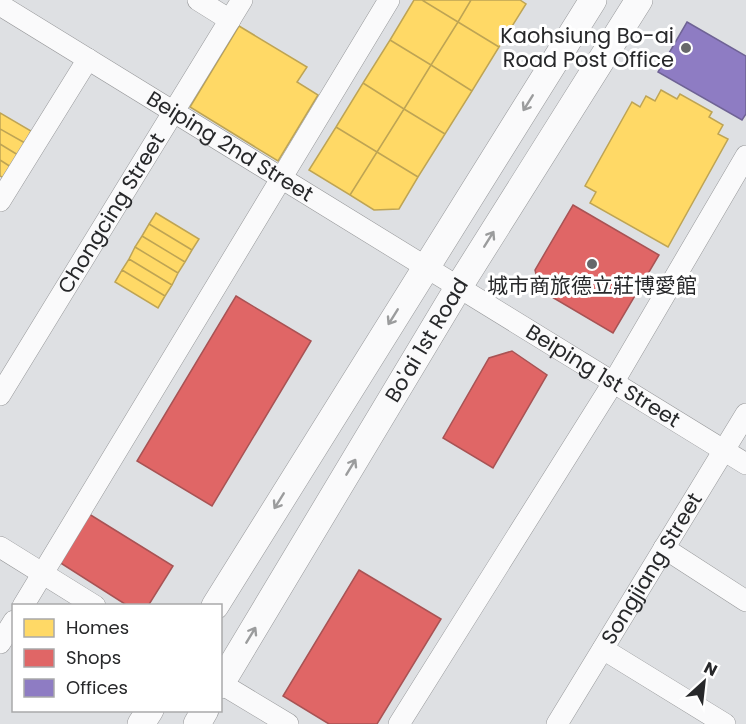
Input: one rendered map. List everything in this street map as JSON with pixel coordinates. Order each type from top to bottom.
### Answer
[{"type":"main road","name":"Bo'ai 1st Road","points":[[216,604],[424,268],[594,0]]},
{"type":"main road","name":"Bo'ai 1st Road","points":[[222,682],[458,288],[639,0]]},
{"type":"street","points":[[198,0],[230,20]]},
{"type":"street","name":"Chongcing Street","points":[[0,395],[242,0]]},
{"type":"street","points":[[24,604],[389,0]]},
{"type":"street","name":"Beiping 2nd Street","points":[[1,7],[458,288]]},
{"type":"street","points":[[0,201],[88,59]]},
{"type":"street","points":[[399,724],[613,384],[746,156]]},
{"type":"street","name":"Beiping 1st Street","points":[[458,288],[746,464]]},
{"type":"street","name":"Songjiang Street","points":[[557,724],[746,414]]},
{"type":"street","points":[[0,547],[92,604]]},
{"type":"street","points":[[664,548],[746,601]]},
{"type":"street","points":[[0,643],[12,624]]},
{"type":"street","points":[[603,649],[725,724]]},
{"type":"street","points":[[222,685],[288,724]]},
{"type":"building: Homes","points":[[414,0],[422,0],[458,22],[431,65],[390,40]]},
{"type":"building: Homes","points":[[422,0],[471,0],[458,22]]},
{"type":"building: Homes","points":[[471,0],[520,0],[526,4],[499,47],[458,22]]},
{"type":"building: Homes","points":[[458,22],[499,47],[472,91],[431,65]]},
{"type":"building: Homes","points":[[239,26],[307,67],[297,82],[318,95],[278,161],[190,107]]},
{"type":"building: Homes","points":[[390,40],[431,65],[404,109],[363,83]]},
{"type":"building: Homes","points":[[431,65],[472,91],[445,134],[404,109]]},
{"type":"building: Homes","points":[[363,83],[404,109],[377,152],[336,127]]},
{"type":"building: Homes","points":[[661,90],[677,99],[680,94],[712,112],[709,117],[723,125],[718,134],[728,139],[668,247],[590,203],[596,192],[585,186],[632,102],[640,107],[646,96],[655,101]]},
{"type":"building: Homes","points":[[404,109],[445,134],[418,177],[377,152]]},
{"type":"building: Homes","points":[[0,113],[31,131],[25,143],[0,129]]},
{"type":"building: Homes","points":[[336,127],[377,152],[350,195],[309,170]]},
{"type":"building: Homes","points":[[0,129],[25,143],[18,155],[0,144]]},
{"type":"building: Homes","points":[[0,144],[18,155],[11,167],[0,160]]},
{"type":"building: Homes","points":[[377,152],[418,177],[399,209],[374,210],[350,195]]},
{"type":"building: Homes","points":[[0,160],[11,167],[4,178],[0,176]]},
{"type":"building: Homes","points":[[156,213],[199,239],[192,250],[149,224]]},
{"type":"building: Homes","points":[[149,224],[192,250],[185,262],[142,236]]},
{"type":"building: Homes","points":[[142,236],[185,262],[178,273],[135,247]]},
{"type":"building: Homes","points":[[135,247],[178,273],[172,285],[129,259]]},
{"type":"building: Homes","points":[[129,259],[172,285],[165,296],[122,270]]},
{"type":"building: Homes","points":[[122,270],[165,296],[158,308],[115,282]]},
{"type":"building: Shops","points":[[573,205],[659,255],[613,333],[540,290],[535,270]]},
{"type":"building: Shops","points":[[236,296],[311,341],[212,506],[137,461]]},
{"type":"building: Shops","points":[[512,351],[547,375],[493,468],[443,438],[489,358]]},
{"type":"building: Shops","points":[[89,514],[173,566],[149,604],[125,604],[59,562]]},
{"type":"building: Shops","points":[[359,570],[441,619],[377,724],[329,724],[283,696]]},
{"type":"building: Offices","points":[[687,22],[746,56],[746,114],[742,120],[658,72]]},
{"type":"place","name":"Kaohsiung Bo-ai Road Post Office","points":[[686,48]]},
{"type":"place","name":"城市商旅德立莊博愛館","points":[[592,264]]}]
